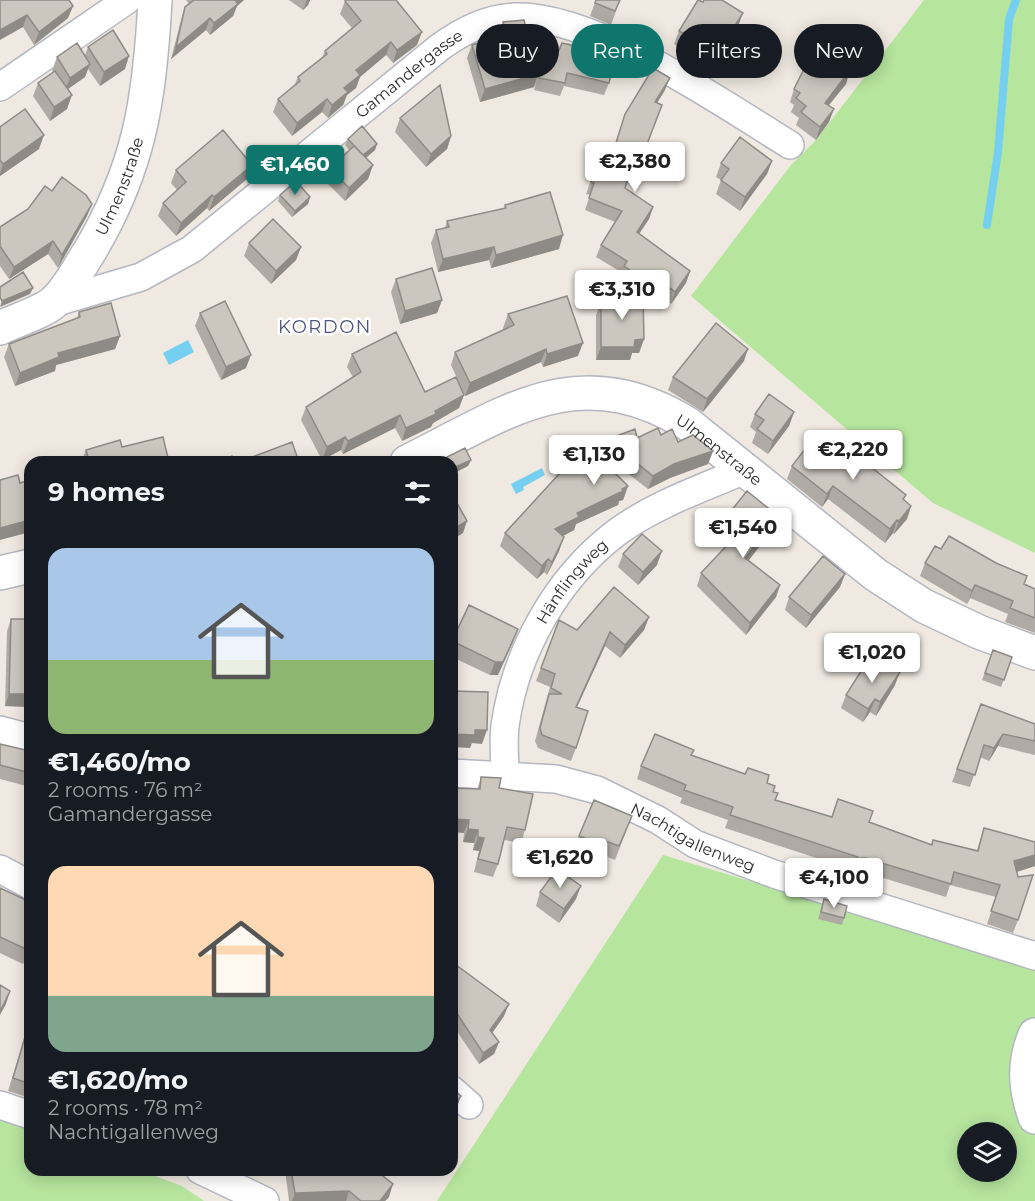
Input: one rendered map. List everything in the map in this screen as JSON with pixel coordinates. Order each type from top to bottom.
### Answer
[{"type":"street","points":[[0,87],[127,0]]},
{"type":"street","name":"Ulmenstraße","points":[[53,303],[96,240],[118,200],[132,164],[148,99],[155,0]]},
{"type":"street","name":"Gamandergasse","points":[[53,303],[141,277],[192,249],[440,47],[475,26],[495,20],[533,18],[586,32],[658,65],[790,145]]},
{"type":"street","points":[[0,328],[53,303]]},
{"type":"street","name":"Ulmenstraße","points":[[419,456],[515,408],[566,393],[592,391],[629,397],[670,413],[747,469],[876,575],[924,606],[979,632],[1035,653]]},
{"type":"street","name":"Hänflingweg","points":[[505,776],[505,728],[512,691],[524,655],[541,620],[586,558],[618,532],[672,500],[747,469]]},
{"type":"street","points":[[0,573],[24,567]]},
{"type":"street","points":[[0,730],[24,736]]},
{"type":"street","name":"Nachtigallenweg","points":[[458,773],[556,779],[597,790],[658,820],[695,844],[774,874],[1035,956]]},
{"type":"street","points":[[0,869],[24,882]]},
{"type":"street","points":[[1035,1035],[1026,1065],[1026,1083],[1035,1117]]},
{"type":"street","points":[[0,1105],[24,1112]]},
{"type":"street","points":[[213,1176],[265,1201]]},
{"type":"green space","points":[[924,0],[1035,0],[1035,553],[933,503],[691,296],[791,165],[816,140],[864,78],[884,78],[884,52]]},
{"type":"green space","points":[[663,855],[1035,966],[1035,1201],[437,1201],[453,1176],[458,1176],[458,1169]]},
{"type":"green space","points":[[0,1119],[24,1128],[24,1176],[155,1176],[182,1186],[204,1201],[0,1201]]},
{"type":"water","points":[[188,340],[194,352],[169,365],[163,353]]},
{"type":"water","points":[[542,468],[545,475],[523,487],[524,490],[516,494],[511,484]]},
{"type":"building","points":[[0,0],[69,0],[73,6],[39,32],[27,15],[0,30]]},
{"type":"building","points":[[194,0],[235,0],[238,4],[214,23],[210,18],[176,47],[185,7]]},
{"type":"building","points":[[345,0],[396,0],[422,32],[397,50],[391,42],[356,70],[360,75],[344,88],[348,92],[332,105],[327,99],[297,123],[278,99],[300,81],[298,77],[327,54],[325,51],[361,21]]},
{"type":"building","points":[[596,0],[620,0],[615,11],[595,3]]},
{"type":"building","points":[[698,0],[703,2],[704,0],[722,0],[743,13],[736,24],[683,24]]},
{"type":"building","points":[[524,20],[525,24],[503,24],[503,22]]},
{"type":"building","points":[[113,30],[129,56],[104,72],[88,47]]},
{"type":"building","points":[[77,43],[90,64],[70,78],[57,57]]},
{"type":"building","points":[[562,43],[571,45],[571,74],[567,73],[565,83],[539,78],[559,78],[559,50]]},
{"type":"building","points":[[476,44],[476,59],[472,45]]},
{"type":"building","points":[[55,71],[72,95],[54,107],[38,83]]},
{"type":"building","points":[[664,74],[670,78],[655,102],[662,105],[644,152],[639,148],[625,188],[653,207],[637,232],[690,271],[675,292],[670,288],[665,295],[624,266],[627,261],[601,245],[622,211],[589,198],[594,183],[591,182],[600,156],[611,159],[625,114],[647,78],[664,78]]},
{"type":"building","points":[[482,78],[524,78],[485,89]]},
{"type":"building","points":[[588,78],[610,78],[609,83]]},
{"type":"building","points":[[800,78],[844,78],[825,103],[834,109],[820,127],[801,112],[806,106],[796,98],[800,93],[794,89]]},
{"type":"building","points":[[440,85],[451,136],[431,154],[400,118]]},
{"type":"building","points":[[25,109],[44,135],[3,164],[0,160],[0,127]]},
{"type":"building","points":[[362,126],[377,144],[363,155],[348,139]]},
{"type":"building","points":[[223,130],[252,165],[214,197],[212,195],[181,223],[163,203],[186,182],[176,170]]},
{"type":"building","points":[[740,137],[772,161],[745,197],[721,180],[729,169],[721,163]]},
{"type":"building","points":[[354,146],[373,165],[349,188],[330,168]]},
{"type":"building","points":[[62,177],[86,195],[92,204],[62,255],[53,241],[14,267],[0,246],[0,227],[28,209],[45,186],[52,191]]},
{"type":"building","points":[[296,181],[310,197],[295,211],[280,195]]},
{"type":"building","points":[[550,192],[563,235],[496,255],[494,247],[443,259],[436,230],[449,227],[447,221],[506,208],[505,205]]},
{"type":"building","points":[[273,219],[301,247],[276,271],[249,243]]},
{"type":"building","points":[[432,268],[442,300],[405,311],[396,279]]},
{"type":"building","points":[[23,272],[33,288],[2,301],[0,287]]},
{"type":"building","points":[[613,295],[643,295],[644,339],[635,340],[634,347],[601,347],[601,301],[613,301]]},
{"type":"building","points":[[567,296],[583,343],[547,354],[546,349],[470,383],[455,352],[514,325],[508,314]]},
{"type":"building","points":[[225,301],[251,355],[226,367],[200,313]]},
{"type":"building","points":[[111,303],[120,336],[58,353],[59,357],[20,373],[9,344],[80,317],[79,312]]},
{"type":"building","points":[[716,323],[748,349],[707,399],[673,377]]},
{"type":"building","points":[[396,332],[425,392],[456,377],[464,395],[435,411],[436,414],[406,428],[400,415],[348,441],[345,437],[327,447],[306,407],[361,372],[352,354]]},
{"type":"building","points":[[769,394],[794,412],[773,441],[757,429],[764,420],[755,414]]},
{"type":"building","points":[[658,428],[661,435],[672,429],[678,442],[693,435],[713,451],[674,464],[653,476],[618,448],[605,463],[628,486],[622,489],[623,491],[577,513],[579,517],[555,529],[564,537],[552,562],[548,559],[542,566],[505,533],[582,449],[635,429],[637,438]]},
{"type":"building","points":[[831,435],[906,495],[903,499],[911,506],[890,529],[833,486],[827,494],[792,466],[805,449],[815,456]]},
{"type":"building","points":[[163,437],[168,456],[88,456],[86,450],[120,440],[122,447]]},
{"type":"building","points":[[292,442],[297,456],[255,456]]},
{"type":"building","points":[[465,448],[471,460],[458,466],[458,456],[449,456]]},
{"type":"building","points":[[18,475],[20,483],[24,482],[24,522],[0,528],[0,480]]},
{"type":"building","points":[[747,491],[778,516],[745,558],[780,585],[750,623],[701,573],[733,539],[718,527]]},
{"type":"building","points":[[458,505],[467,521],[458,526]]},
{"type":"building","points":[[642,534],[662,551],[643,572],[623,554]]},
{"type":"building","points":[[949,536],[996,563],[1027,576],[1024,584],[1035,589],[1035,618],[1010,608],[1013,601],[975,585],[972,591],[925,563],[935,546],[941,549]]},
{"type":"building","points":[[823,556],[845,574],[811,615],[789,597]]},
{"type":"building","points":[[614,587],[649,617],[625,645],[610,632],[576,707],[588,711],[576,748],[542,735],[540,728],[549,694],[562,694],[551,688],[555,674],[541,668],[559,620],[577,630]]},
{"type":"building","points":[[469,605],[518,629],[503,662],[495,662],[458,644],[458,628]]},
{"type":"building","points":[[11,619],[24,619],[24,694],[9,694]]},
{"type":"building","points":[[993,650],[1012,657],[1004,680],[985,673]]},
{"type":"building","points":[[868,660],[900,672],[880,702],[875,699],[868,709],[846,695]]},
{"type":"building","points":[[458,691],[488,692],[487,730],[475,730],[475,735],[458,734]]},
{"type":"building","points":[[981,704],[1035,724],[1035,741],[1003,734],[994,748],[984,745],[975,775],[957,769]]},
{"type":"building","points":[[655,734],[694,750],[691,755],[745,774],[748,768],[769,775],[767,783],[775,786],[773,792],[778,793],[775,800],[832,817],[838,799],[873,811],[869,822],[932,845],[933,840],[978,851],[984,828],[1035,842],[1035,855],[1014,861],[1018,877],[1033,875],[1018,920],[991,911],[1000,885],[954,872],[951,884],[865,858],[861,858],[858,869],[848,866],[858,857],[730,815],[733,807],[684,790],[686,785],[641,766]]},
{"type":"building","points":[[0,744],[24,750],[24,771],[0,765]]},
{"type":"building","points":[[481,777],[501,778],[499,788],[533,794],[525,830],[507,827],[498,864],[478,859],[484,838],[478,837],[478,830],[468,829],[469,820],[458,819],[458,788],[480,789]]},
{"type":"building","points":[[594,800],[632,816],[619,846],[600,839],[598,843],[579,836]]},
{"type":"building","points":[[557,869],[581,886],[564,909],[540,892]]},
{"type":"building","points":[[0,888],[24,899],[24,948],[0,937]]},
{"type":"building","points":[[824,899],[847,906],[844,918],[821,912]]},
{"type":"building","points":[[458,966],[509,1004],[490,1030],[499,1042],[483,1053],[458,1015]]},
{"type":"building","points":[[0,985],[10,991],[0,1012]]},
{"type":"building","points":[[24,1040],[24,1082],[13,1078]]},
{"type":"building","points":[[292,1176],[383,1176],[393,1184],[380,1201],[361,1201],[349,1191],[295,1193]]},
{"type":"waterway","points":[[987,225],[998,152],[1009,19],[1016,0]]},
{"type":"district","name":"KORDON","points":[[325,327]]}]
